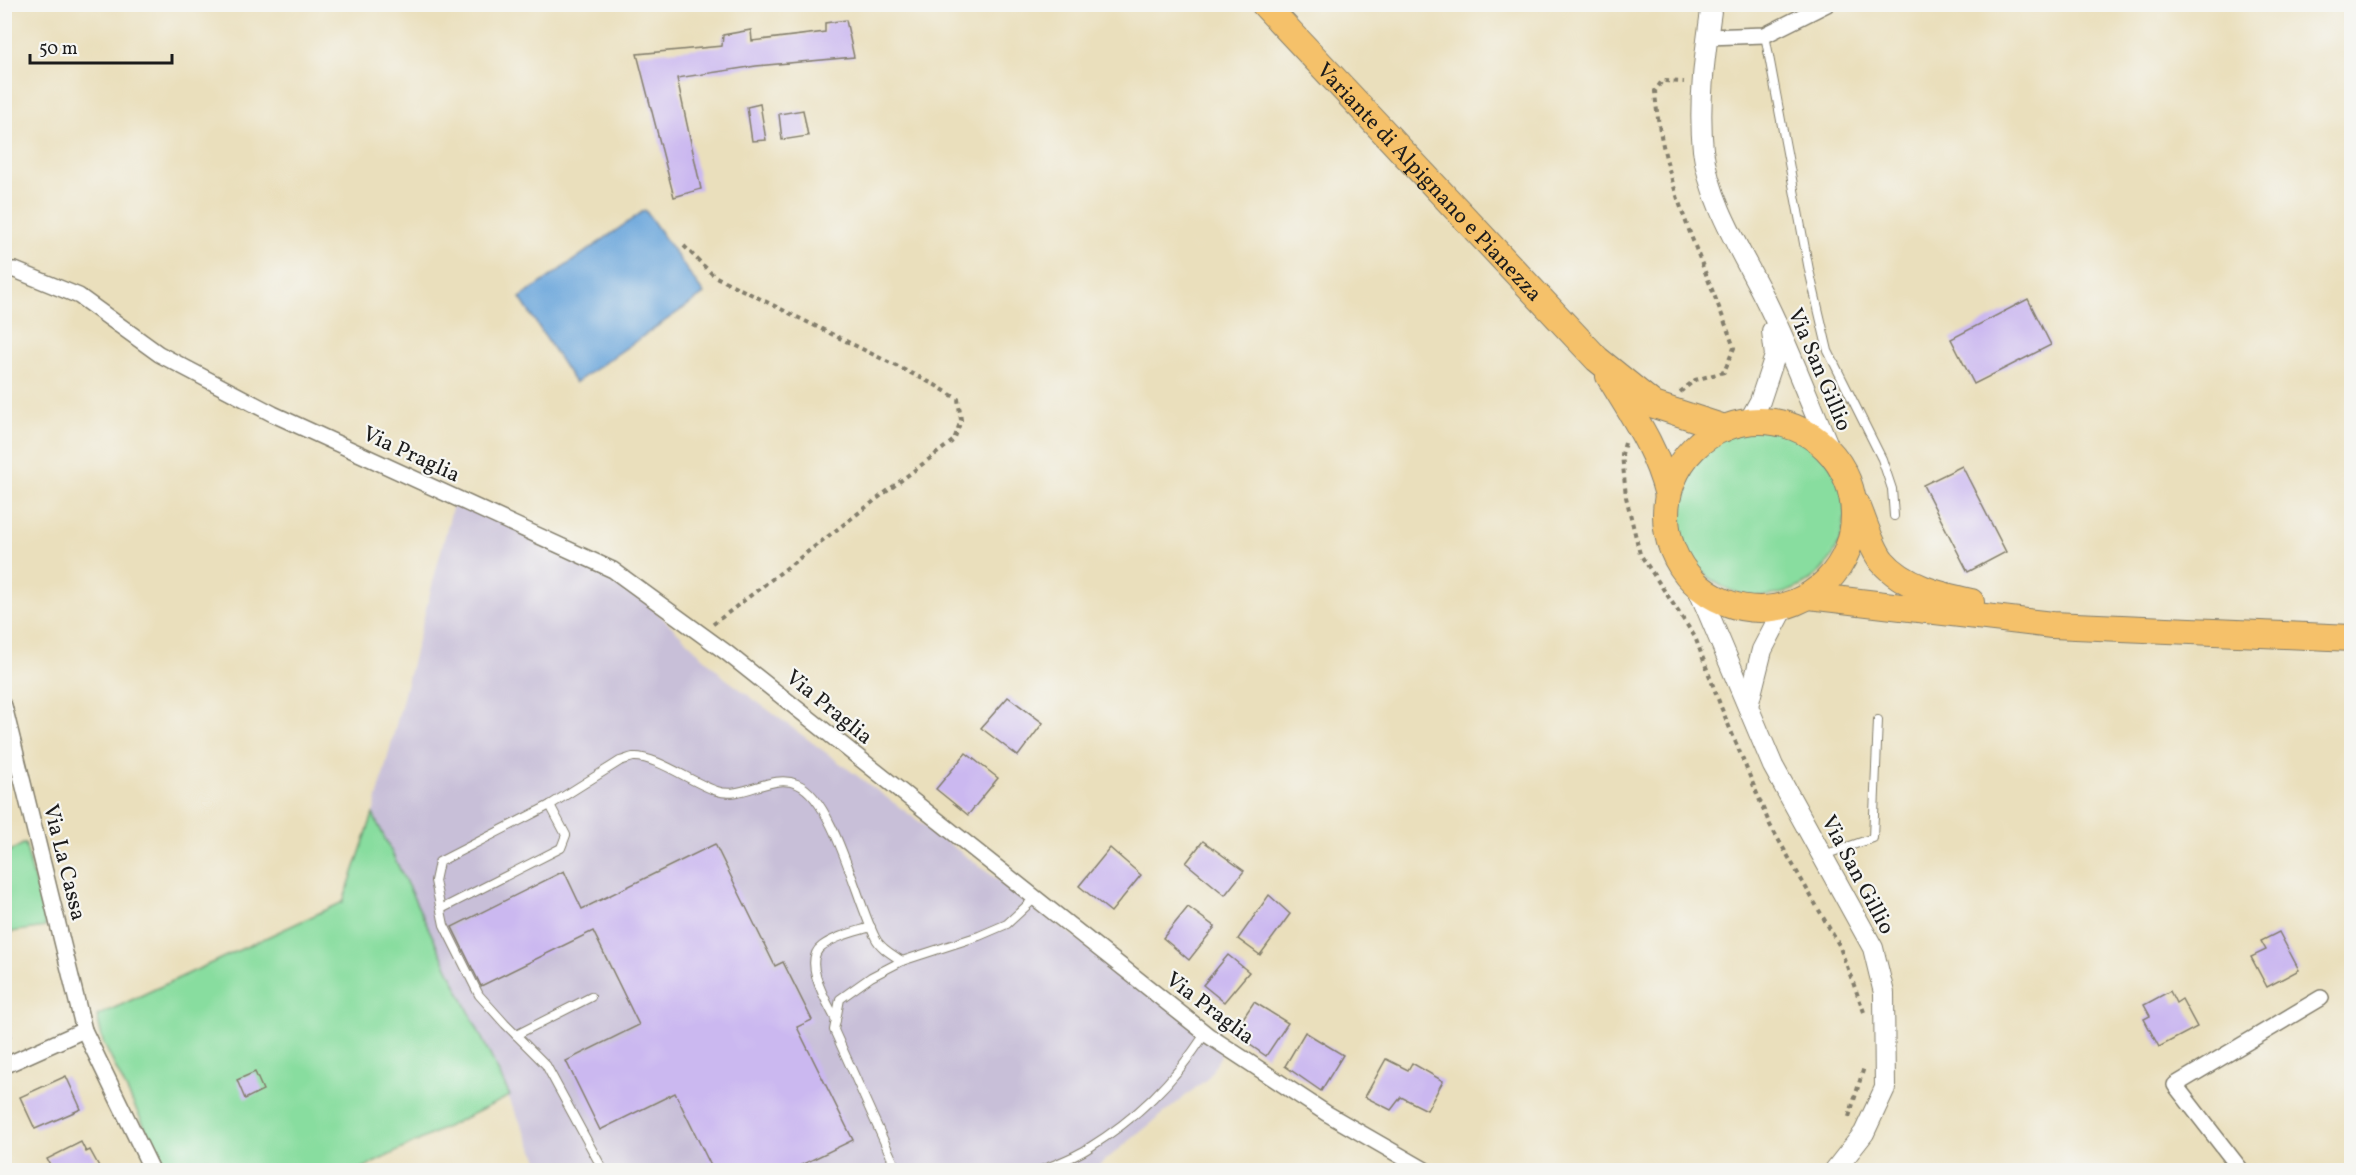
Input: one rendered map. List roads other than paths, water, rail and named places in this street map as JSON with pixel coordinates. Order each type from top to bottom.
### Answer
[{"type":"main road","name":"Variante di Alpignano e Pianezza","points":[[1264,4],[1597,358],[1654,405],[1737,424],[1779,423],[1807,433],[1831,452],[1845,472],[1881,560],[1899,577],[1941,595],[2052,625]]},
{"type":"main road","name":"Variante di Alpignano e Pianezza","points":[[1597,358],[1642,429],[1661,467],[1668,495]]},
{"type":"main road","name":"Variante di Alpignano e Pianezza","points":[[1737,424],[1697,445],[1680,465],[1668,495],[1666,523],[1677,558],[1696,584],[1723,601],[1753,609],[1785,606],[1809,596],[1831,577],[1847,553],[1854,525],[1853,496]]},
{"type":"main road","name":"Variante di Alpignano e Pianezza","points":[[1809,596],[1863,601],[1976,618],[2052,625],[2352,638]]},
{"type":"street","name":"Via San Gillio","points":[[1712,4],[1702,82],[1704,151],[1714,192],[1735,246],[1768,305],[1831,452]]},
{"type":"street","points":[[1707,37],[1766,35],[1827,4]]},
{"type":"street","name":"Via Praglia","points":[[4,270],[15,270],[80,296],[159,354],[273,414],[613,570],[700,633],[1205,1034],[1326,1113],[1425,1170]]},
{"type":"street","name":"Via San Gillio","points":[[1737,424],[1760,401],[1775,356],[1768,305]]},
{"type":"street","name":"Via San Gillio","points":[[1696,584],[1773,766],[1873,948],[1884,993],[1885,1088],[1864,1134],[1835,1170]]},
{"type":"street","points":[[1748,706],[1762,650],[1785,606]]},
{"type":"street","name":"Via La Cassa","points":[[4,706],[84,1029],[152,1170]]},
{"type":"street","points":[[2241,1170],[2175,1085],[2321,998]]},
{"type":"street","points":[[4,1066],[84,1029]]},
{"type":"lane","points":[[1766,35],[1809,270],[1828,351],[1882,459],[1892,489],[1894,516]]},
{"type":"lane","points":[[1822,855],[1873,838],[1878,720]]},
{"type":"lane","points":[[603,1170],[546,1065],[479,995],[444,925],[435,881],[440,862],[550,806],[620,761],[633,757],[649,759],[705,787],[726,794],[773,782],[797,784],[812,795],[828,820],[854,880],[875,939],[888,952],[902,961]]},
{"type":"lane","points":[[441,909],[561,848],[566,835],[550,806]]},
{"type":"lane","points":[[897,1170],[834,1030],[840,999],[871,977],[902,961],[979,936],[1007,924],[1035,898]]},
{"type":"lane","points":[[836,1020],[817,983],[813,961],[819,947],[833,939],[871,927]]},
{"type":"lane","points":[[516,1035],[591,997]]},
{"type":"lane","points":[[1041,1170],[1086,1150],[1136,1115],[1183,1067],[1205,1034]]},
{"type":"water","points":[[645,210],[704,294],[575,383],[520,298]]}]
